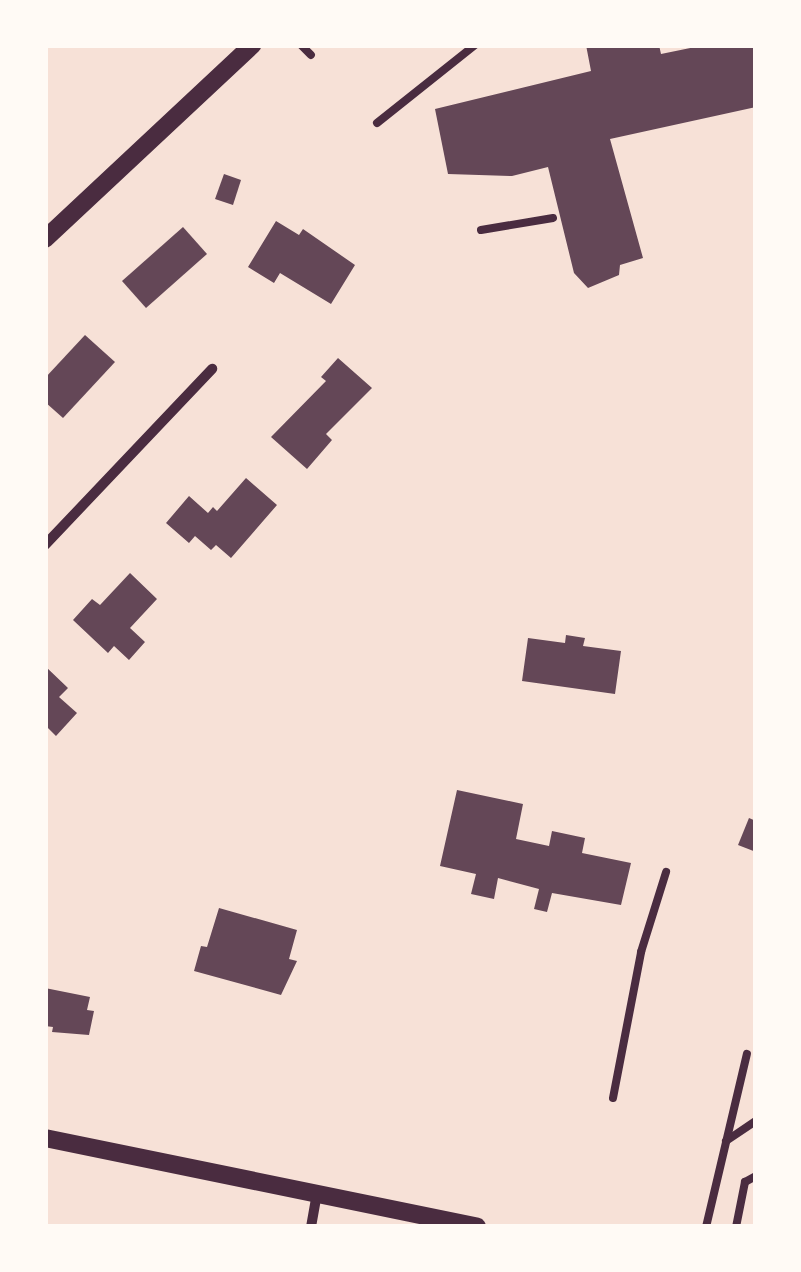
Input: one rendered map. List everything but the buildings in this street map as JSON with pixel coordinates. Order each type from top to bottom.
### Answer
[{"type":"street","points":[[45,240],[252,45]]},
{"type":"street","points":[[45,545],[212,369]]},
{"type":"street","points":[[45,1138],[477,1227]]},
{"type":"street","points":[[310,1227],[316,1194]]},
{"type":"lane","points":[[301,45],[311,56]]},
{"type":"lane","points":[[377,123],[474,45]]},
{"type":"lane","points":[[481,230],[553,218]]},
{"type":"lane","points":[[613,1098],[641,952],[666,872]]},
{"type":"lane","points":[[706,1227],[747,1054]]},
{"type":"lane","points":[[726,1141],[756,1121]]},
{"type":"lane","points":[[736,1227],[745,1182],[756,1176]]}]
